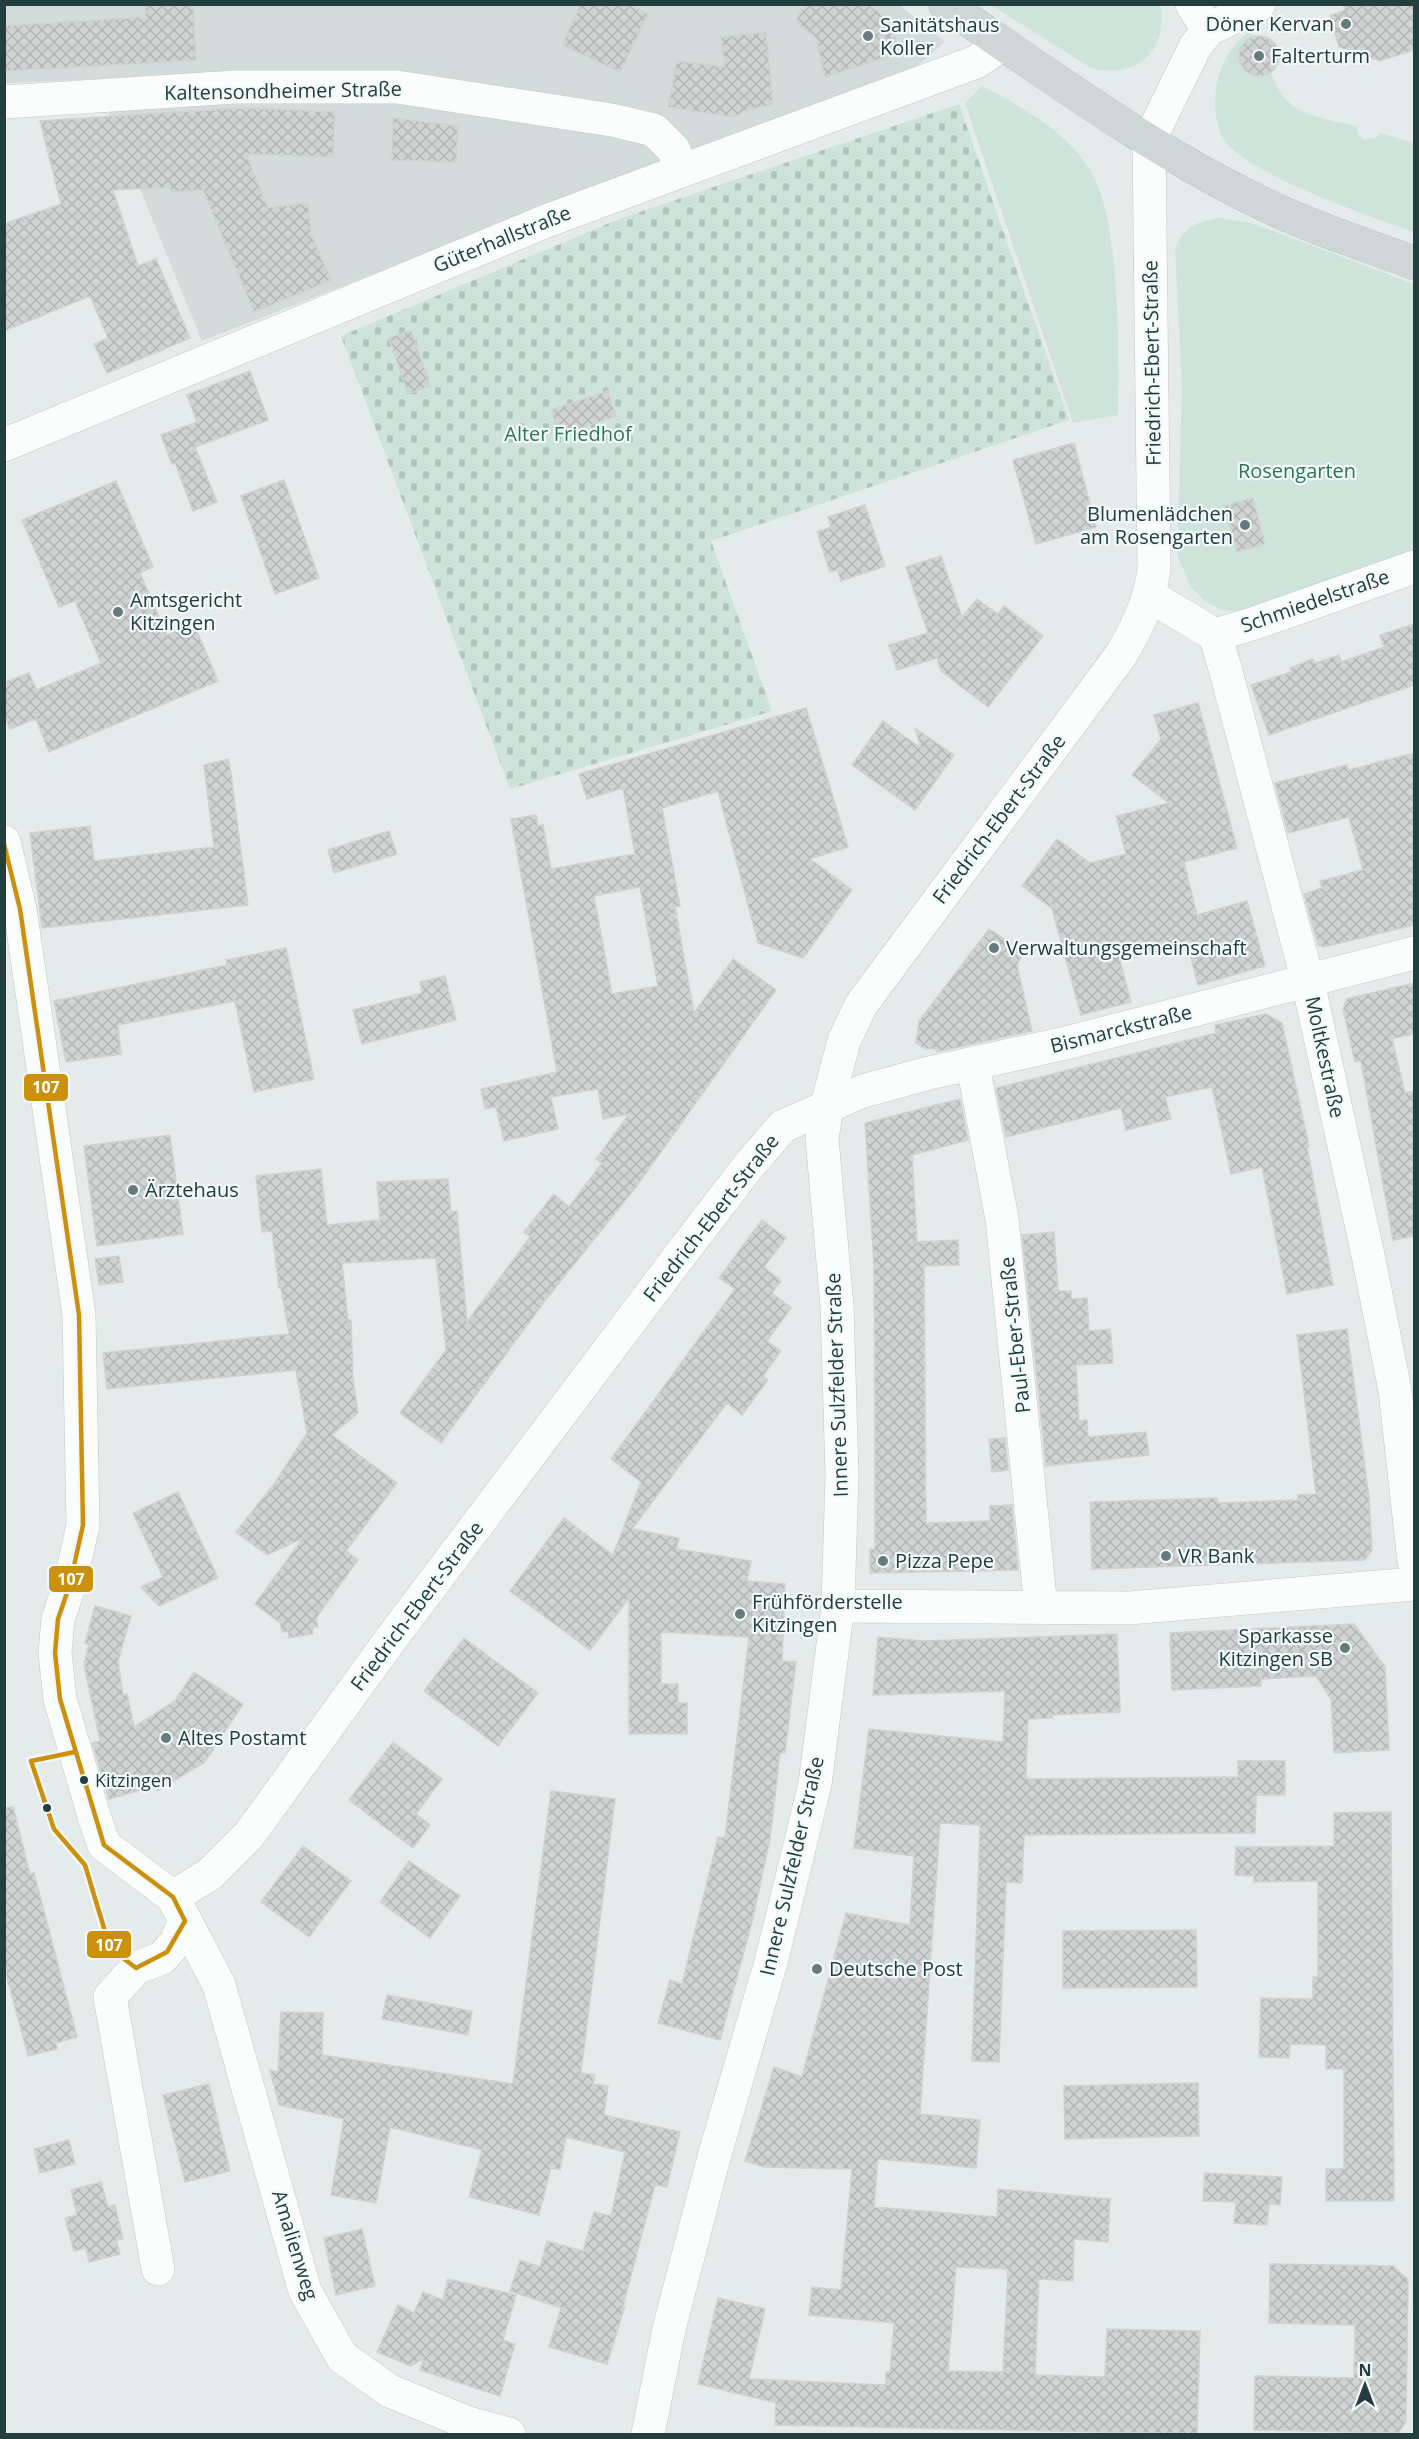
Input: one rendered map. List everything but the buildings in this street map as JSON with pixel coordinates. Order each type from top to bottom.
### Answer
[{"type":"main road","points":[[945,4],[1149,141],[1279,212],[1414,263]]},
{"type":"street","points":[[1149,141],[1195,47],[1200,17],[1259,4]]},
{"type":"street","name":"Güterhallstraße","points":[[4,445],[549,220],[680,169],[976,62],[1003,44]]},
{"type":"street","name":"Kaltensondheimer Straße","points":[[4,102],[235,87],[397,87],[612,120],[654,130],[674,150],[680,169]]},
{"type":"street","name":"Friedrich-Ebert-Straße","points":[[179,1909],[249,1835],[388,1643],[747,1168],[783,1126],[827,1105],[844,1041],[861,1005],[1121,655],[1139,624],[1150,596],[1154,568],[1149,141]]},
{"type":"street","name":"Schmiedelstraße","points":[[1215,635],[1414,567]]},
{"type":"street","points":[[1150,596],[1215,635]]},
{"type":"street","name":"Moltkestraße","points":[[1215,635],[1308,982],[1395,1390],[1414,1561]]},
{"type":"street","points":[[4,842],[20,909],[79,1315],[83,1525],[70,1584],[58,1619],[55,1653],[60,1699],[104,1845],[179,1909],[176,1942],[162,1958],[136,1968],[110,1997],[158,2269]]},
{"type":"street","name":"Bismarckstraße","points":[[827,1105],[863,1090],[928,1073],[972,1065],[1308,982],[1414,953]]},
{"type":"street","name":"Paul-Eber-Straße","points":[[972,1065],[1002,1219],[1041,1608]]},
{"type":"street","name":"Innere Sulzfelder Straße","points":[[648,2434],[672,2318],[714,2157],[771,1962],[815,1784],[838,1606],[843,1475],[837,1306],[822,1139],[827,1105]]},
{"type":"street","points":[[838,1606],[1129,1608],[1414,1584]]},
{"type":"street","name":"Amalienweg","points":[[179,1909],[219,1985],[305,2291],[342,2357],[390,2391],[468,2422],[509,2434]]},
{"type":"shaded area","points":[[898,4],[945,42],[907,75],[604,184],[202,341],[95,79],[5,83],[4,5]]},
{"type":"green space","points":[[991,5],[1160,5],[1159,36],[1154,48],[1146,58],[1122,70],[1107,71],[1091,68]]},
{"type":"green space","points":[[1250,30],[1254,37],[1241,50],[1242,68],[1255,76],[1271,73],[1278,88],[1294,107],[1315,116],[1356,126],[1358,134],[1363,139],[1376,138],[1380,133],[1414,143],[1414,232],[1342,206],[1284,181],[1238,154],[1225,141],[1216,113],[1217,83],[1229,54]]},
{"type":"green space","points":[[982,86],[1042,121],[1069,143],[1090,170],[1100,192],[1108,220],[1116,288],[1118,415],[1073,423],[965,103]]},
{"type":"green space","name":"Alter Friedhof","points":[[959,104],[1069,420],[711,541],[772,711],[510,789],[341,336],[619,219]]},
{"type":"green space","name":"Rosengarten","points":[[1220,218],[1252,223],[1414,284],[1414,555],[1247,612],[1222,610],[1205,601],[1190,586],[1177,554],[1182,389],[1175,249],[1187,230],[1198,223]]},
{"type":"transit line","name":"107","points":[[4,844],[20,909],[79,1315],[83,1525],[70,1584],[58,1619],[55,1653],[60,1699],[104,1845],[173,1897],[185,1921],[167,1952],[136,1968],[110,1948],[85,1865],[54,1829],[31,1761],[75,1752]]},
{"type":"place","name":"Döner Kervan","points":[[1346,24]]},
{"type":"place","name":"Sanitätshaus Koller","points":[[868,36]]},
{"type":"place","name":"Falterturm","points":[[1259,56]]},
{"type":"place","name":"Blumenlädchen am Rosengarten","points":[[1245,525]]},
{"type":"place","name":"Amtsgericht Kitzingen","points":[[118,612]]},
{"type":"place","name":"Verwaltungsgemeinschaft","points":[[994,948]]},
{"type":"place","name":"Ärztehaus","points":[[133,1190]]},
{"type":"place","name":"VR Bank","points":[[1166,1556]]},
{"type":"place","name":"Pizza Pepe","points":[[883,1561]]},
{"type":"place","name":"Frühförderstelle Kitzingen","points":[[740,1614]]},
{"type":"place","name":"Sparkasse Kitzingen SB","points":[[1345,1648]]},
{"type":"place","name":"Altes Postamt","points":[[166,1738]]},
{"type":"place","name":"Kitzingen","points":[[84,1780]]},
{"type":"place","name":"Deutsche Post","points":[[817,1969]]}]
